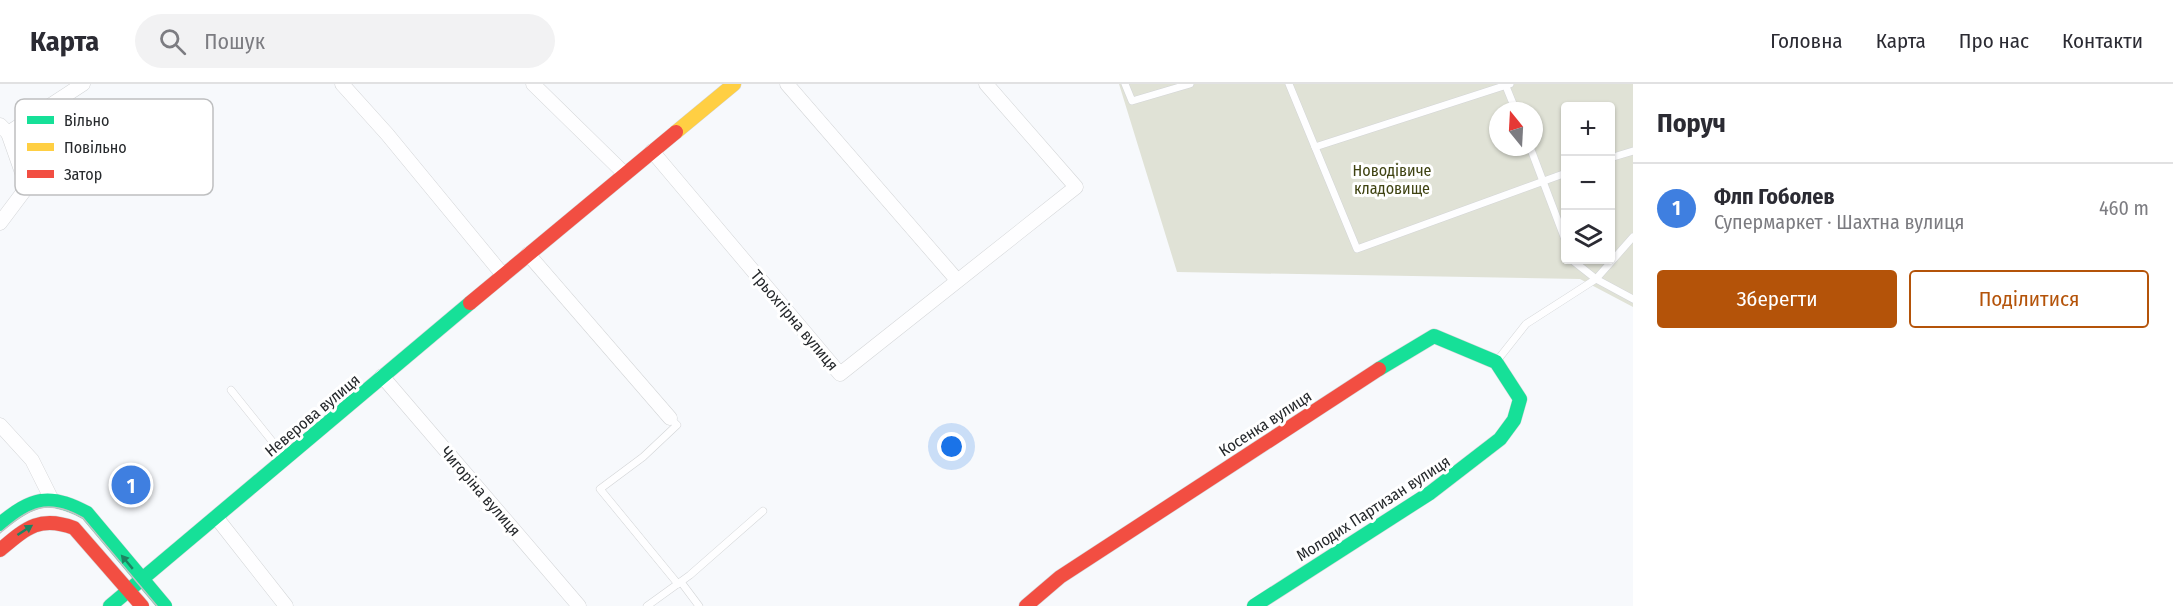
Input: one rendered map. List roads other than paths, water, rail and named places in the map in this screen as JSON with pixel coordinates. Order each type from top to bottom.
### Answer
[{"type":"street","points":[[56,99],[82,84]]},
{"type":"street","points":[[342,84],[387,134],[502,275]]},
{"type":"street","points":[[533,84],[625,174]]},
{"type":"street","name":"Неверова вулиця","points":[[110,606],[502,275],[734,84]]},
{"type":"street","points":[[787,84],[957,280]]},
{"type":"street","name":"Трьохгірна вулиця","points":[[652,151],[840,374],[1076,187],[986,84]]},
{"type":"street","points":[[4,129],[15,157]]},
{"type":"street","points":[[0,223],[21,195]]},
{"type":"street","points":[[528,254],[670,418]]},
{"type":"street","name":"Косенка вулиця","points":[[1026,606],[1060,577],[1364,378],[1434,336],[1496,362]]},
{"type":"street","name":"Молодих Партизан вулиця","points":[[1254,606],[1430,493],[1500,439],[1514,420],[1520,399],[1496,362]]},
{"type":"street","name":"Чигоріна вулиця","points":[[382,376],[579,606]]},
{"type":"street","points":[[0,425],[32,460],[51,498]]},
{"type":"street","points":[[0,524],[31,502],[51,498],[71,503],[87,513],[165,606]]},
{"type":"street","points":[[216,517],[286,606]]},
{"type":"street","points":[[0,550],[21,531],[37,523],[54,520],[74,528],[142,606]]},
{"type":"lane","points":[[1125,84],[1132,101],[1190,84]]},
{"type":"lane","points":[[1289,84],[1357,249],[1561,174]]},
{"type":"lane","points":[[1315,147],[1507,84],[1513,102]]},
{"type":"lane","points":[[1615,157],[1633,151]]},
{"type":"lane","points":[[1533,156],[1561,229]]},
{"type":"lane","points":[[1496,362],[1526,324],[1596,279],[1633,237]]},
{"type":"lane","points":[[1577,264],[1596,279],[1633,299]]},
{"type":"lane","points":[[231,390],[285,459]]},
{"type":"lane","points":[[670,418],[677,425],[643,458],[600,489],[699,606]]},
{"type":"lane","points":[[647,606],[680,583],[763,511]]},
{"type":"tram line","points":[[0,533],[20,517],[39,508],[59,508],[83,518],[157,606]]},
{"type":"place","name":"Флп Гоболев","points":[[131,485]]},
{"type":"park label","name":"Новодівиче кладовище","points":[[1392,179]]}]
